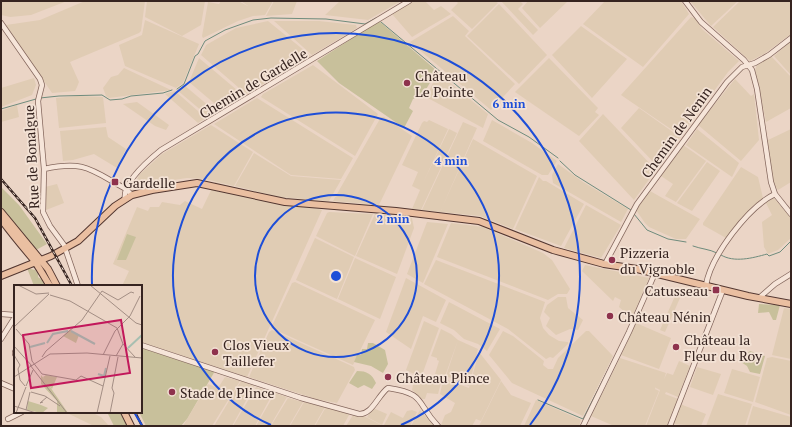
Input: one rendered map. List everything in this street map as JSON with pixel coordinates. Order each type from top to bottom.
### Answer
[{"type":"main road","points":[[1,276],[51,256],[66,248],[88,233],[125,198],[132,195],[190,183],[205,184],[285,202],[370,209],[479,221],[553,250],[604,264],[655,273],[723,290],[791,304]]},
{"type":"main road","points":[[1,212],[34,253],[39,270]]},
{"type":"main road","points":[[1,219],[35,258],[53,284]]},
{"type":"main road","points":[[19,240],[26,253],[48,269]]},
{"type":"main road","points":[[25,266],[26,253]]},
{"type":"main road","points":[[34,253],[51,256]]},
{"type":"main road","points":[[51,256],[48,261],[48,269],[53,284]]},
{"type":"main road","points":[[25,266],[39,270],[53,284]]},
{"type":"main road","points":[[124,413],[131,426]]},
{"type":"street","name":"Chemin de Gardelle","points":[[125,198],[126,189],[144,164],[162,150],[409,1]]},
{"type":"street","points":[[685,1],[705,25],[752,70],[757,89],[761,125],[771,182],[775,194],[791,214]]},
{"type":"street","name":"Rue de Bonalgue","points":[[1,23],[40,79],[42,85],[38,101],[44,169],[43,212],[50,226],[66,248],[78,285]]},
{"type":"street","name":"Chemin de Nenin","points":[[604,264],[629,216],[727,82],[742,67],[769,54],[791,38]]},
{"type":"street","points":[[44,169],[63,165],[80,165],[126,189],[132,195]]},
{"type":"street","points":[[706,285],[712,268],[725,244],[754,209],[775,194]]},
{"type":"street","points":[[583,426],[630,332],[655,273]]},
{"type":"street","points":[[759,298],[762,294],[791,274]]},
{"type":"street","points":[[670,426],[723,290]]},
{"type":"street","points":[[1,314],[14,316]]},
{"type":"street","points":[[1,339],[14,318]]},
{"type":"street","points":[[142,345],[300,398],[359,414],[364,414],[368,411],[382,392],[388,388],[408,391],[420,400],[427,413],[438,426]]},
{"type":"street","points":[[1,383],[14,389]]},
{"type":"street","points":[[8,419],[20,413]]},
{"type":"shaded area","points":[[1,1],[67,1],[31,15],[10,17],[1,15]]},
{"type":"shaded area","points":[[85,1],[145,1],[141,31],[70,62],[79,82],[75,91],[52,93],[6,25],[40,20]]},
{"type":"shaded area","points":[[147,1],[205,1],[201,25],[182,36],[145,17]]},
{"type":"shaded area","points":[[221,1],[238,1],[248,6],[241,1],[273,1],[265,15],[253,16],[238,21],[203,38],[202,36],[208,2],[219,4]]},
{"type":"shaded area","points":[[274,1],[297,1],[292,14],[266,16]]},
{"type":"shaded area","points":[[340,1],[401,1],[368,20],[325,15]]},
{"type":"shaded area","points":[[414,1],[425,1],[434,10],[441,6],[451,14],[412,37],[392,14]]},
{"type":"shaded area","points":[[456,1],[495,1],[498,3],[472,29],[451,10],[458,3]]},
{"type":"shaded area","points":[[501,1],[520,1],[523,4],[518,9],[538,30],[533,35]]},
{"type":"shaded area","points":[[528,1],[568,1],[540,28],[522,8]]},
{"type":"shaded area","points":[[605,1],[681,1],[689,14],[643,67],[583,24]]},
{"type":"shaded area","points":[[690,1],[738,1],[711,26]]},
{"type":"shaded area","points":[[740,1],[791,1],[791,34],[764,54],[750,61],[713,27]]},
{"type":"shaded area","points":[[499,4],[547,55],[519,84],[467,36]]},
{"type":"shaded area","points":[[453,16],[469,31],[465,36],[515,84],[491,110],[410,42]]},
{"type":"shaded area","points":[[691,17],[695,18],[702,29],[739,61],[728,72],[681,136],[621,95]]},
{"type":"shaded area","points":[[145,20],[199,44],[183,83],[176,88],[125,66],[119,45],[142,35]]},
{"type":"shaded area","points":[[268,21],[311,56],[246,94],[201,55],[206,45],[236,28]]},
{"type":"shaded area","points":[[274,21],[319,21],[356,25],[357,28],[312,55]]},
{"type":"shaded area","points":[[379,21],[437,71],[422,96],[413,99],[409,108],[413,111],[404,128],[339,83],[317,61]]},
{"type":"shaded area","points":[[581,26],[627,59],[592,98],[552,55]]},
{"type":"shaded area","points":[[791,41],[791,75],[774,56]]},
{"type":"shaded area","points":[[771,56],[791,77],[791,108],[766,122],[755,70],[757,65]]},
{"type":"shaded area","points":[[199,58],[244,96],[221,109],[189,82]]},
{"type":"shaded area","points":[[549,58],[598,108],[595,112],[599,115],[579,136],[515,92]]},
{"type":"shaded area","points":[[313,65],[378,114],[355,156],[261,97],[263,94]]},
{"type":"shaded area","points":[[124,68],[171,90],[109,98],[106,96],[103,88],[111,77],[118,75]]},
{"type":"shaded area","points":[[438,73],[488,114],[483,128],[426,97]]},
{"type":"shaded area","points":[[34,78],[36,85],[32,95],[1,107],[1,88]]},
{"type":"shaded area","points":[[735,79],[751,96],[754,94],[759,140],[741,161],[698,125]]},
{"type":"shaded area","points":[[184,85],[216,112],[209,117],[177,90]]},
{"type":"shaded area","points":[[175,91],[206,118],[198,123],[165,94]]},
{"type":"shaded area","points":[[77,96],[103,97],[106,123],[59,128],[56,98]]},
{"type":"shaded area","points":[[257,98],[353,158],[341,179],[291,175],[214,124]]},
{"type":"shaded area","points":[[137,102],[169,125],[166,130],[155,126],[123,104]]},
{"type":"shaded area","points":[[17,105],[19,117],[1,122],[1,111]]},
{"type":"shaded area","points":[[639,108],[680,137],[658,167],[621,128]]},
{"type":"shaded area","points":[[603,114],[656,170],[634,200],[579,141]]},
{"type":"shaded area","points":[[381,117],[384,117],[412,136],[379,205],[333,201]]},
{"type":"shaded area","points":[[429,120],[448,129],[423,183],[449,129],[457,133],[421,210],[412,209],[420,190],[412,186],[418,172],[402,165],[422,123]]},
{"type":"shaded area","points":[[492,120],[532,143],[557,161],[548,175],[542,175],[483,141]]},
{"type":"shaded area","points":[[463,122],[477,128],[441,210],[473,139],[537,176],[513,229],[480,216],[422,210]]},
{"type":"shaded area","points":[[211,125],[253,152],[234,186],[205,179],[187,178],[134,186],[139,175],[162,154]]},
{"type":"shaded area","points":[[106,127],[108,137],[126,149],[117,168],[94,154],[73,160],[63,161],[60,131]]},
{"type":"shaded area","points":[[697,129],[739,163],[732,177],[686,145]]},
{"type":"shaded area","points":[[791,129],[791,182],[778,190],[774,185],[766,141]]},
{"type":"shaded area","points":[[683,145],[706,161],[676,202],[665,196],[673,184],[661,176]]},
{"type":"shaded area","points":[[254,153],[291,176],[341,180],[329,201],[278,197],[235,186]]},
{"type":"shaded area","points":[[707,162],[720,171],[692,211],[677,203]]},
{"type":"shaded area","points":[[558,164],[583,182],[628,209],[621,222],[553,183],[552,175]]},
{"type":"shaded area","points":[[741,167],[758,177],[763,198],[752,207],[726,238],[703,225],[703,223]]},
{"type":"shaded area","points":[[539,177],[543,181],[546,181],[584,204],[561,246],[515,229]]},
{"type":"shaded area","points":[[215,182],[322,210],[247,377],[142,342],[142,285],[122,285],[129,271],[113,264],[137,207],[148,211],[150,207],[159,207],[162,202],[180,205],[185,201],[202,209]]},
{"type":"shaded area","points":[[57,184],[64,203],[46,210],[43,201],[45,187]]},
{"type":"shaded area","points":[[1,187],[19,205],[47,244],[36,250],[1,210]]},
{"type":"shaded area","points":[[650,191],[700,219],[686,239],[676,239],[649,227],[645,223],[636,210]]},
{"type":"shaded area","points":[[774,198],[791,218],[791,238],[778,250],[768,254],[764,247],[762,222],[772,215],[766,203]]},
{"type":"shaded area","points":[[586,205],[621,225],[601,258],[564,248]]},
{"type":"shaded area","points":[[327,213],[373,214],[355,256],[316,236]]},
{"type":"shaded area","points":[[375,214],[412,218],[414,228],[397,274],[356,256]]},
{"type":"shaded area","points":[[427,222],[448,224],[423,283],[407,274]]},
{"type":"shaded area","points":[[451,223],[483,227],[543,253],[552,260],[570,289],[567,294],[558,294],[548,300],[437,257]]},
{"type":"shaded area","points":[[127,234],[136,237],[126,260],[117,260]]},
{"type":"shaded area","points":[[315,238],[354,257],[337,299],[296,280]]},
{"type":"shaded area","points":[[355,258],[396,277],[380,319],[338,299]]},
{"type":"shaded area","points":[[436,260],[545,302],[540,318],[543,328],[549,335],[559,341],[568,342],[568,344],[553,358],[550,357],[546,359],[508,329],[424,284]]},
{"type":"shaded area","points":[[585,265],[649,278],[632,318],[619,307],[621,300],[615,297],[613,301],[582,271]]},
{"type":"shaded area","points":[[27,268],[35,270],[38,277],[44,280],[48,285],[34,285]]},
{"type":"shaded area","points":[[406,278],[446,300],[436,322],[423,316],[411,349],[386,332]]},
{"type":"shaded area","points":[[295,282],[375,320],[353,365],[271,328],[292,283]]},
{"type":"shaded area","points":[[675,296],[680,298],[665,332],[660,330]]},
{"type":"shaded area","points":[[558,297],[566,297],[568,308],[583,320],[578,330],[570,329],[556,335],[546,326],[550,318],[544,312],[547,305]]},
{"type":"shaded area","points":[[449,302],[500,329],[487,351],[478,344],[464,339],[454,330],[440,323]]},
{"type":"shaded area","points":[[759,304],[780,305],[776,320],[773,320],[769,312],[758,313]]},
{"type":"shaded area","points":[[784,308],[791,309],[791,359],[772,355]]},
{"type":"shaded area","points":[[424,321],[439,328],[422,375],[416,375],[406,370]]},
{"type":"shaded area","points":[[636,323],[671,338],[659,369],[621,355]]},
{"type":"shaded area","points":[[441,329],[451,334],[458,340],[444,379],[434,377],[439,361],[437,358],[431,356]]},
{"type":"shaded area","points":[[272,330],[354,367],[355,370],[337,403],[316,399],[249,377],[269,332]]},
{"type":"shaded area","points":[[503,331],[513,336],[544,361],[543,365],[548,369],[553,369],[558,358],[586,331],[589,331],[613,356],[583,416],[512,383],[489,355]]},
{"type":"shaded area","points":[[458,340],[478,349],[469,386],[446,376]]},
{"type":"shaded area","points":[[368,343],[373,343],[385,350],[388,364],[383,373],[371,366],[354,362],[357,355],[361,355],[362,349],[367,349]]},
{"type":"shaded area","name":"Stade de Plince","points":[[142,346],[215,371],[187,419],[181,426],[146,426],[140,413],[142,413]]},
{"type":"shaded area","points":[[750,351],[765,356],[760,374],[750,372],[747,366],[741,362],[742,358]]},
{"type":"shaded area","points":[[479,352],[501,380],[481,421],[476,419],[472,426],[442,426],[441,425],[445,415],[451,412],[455,403],[440,394],[445,379],[469,388]]},
{"type":"shaded area","points":[[772,357],[791,361],[791,415],[755,402],[767,358]]},
{"type":"shaded area","points":[[620,358],[666,373],[664,379],[667,373],[673,375],[679,361],[690,366],[678,397],[666,392],[665,394],[678,399],[667,426],[646,426],[660,390],[656,387],[655,389],[659,391],[645,426],[614,426],[591,416]]},
{"type":"shaded area","points":[[697,367],[721,374],[713,395],[690,387]]},
{"type":"shaded area","points":[[732,369],[760,377],[753,402],[724,393]]},
{"type":"shaded area","points":[[357,371],[366,372],[373,377],[376,383],[372,389],[364,385],[358,388],[349,383]]},
{"type":"shaded area","points":[[225,377],[240,381],[212,426],[183,426],[208,384],[218,388]]},
{"type":"shaded area","points":[[414,380],[441,383],[438,394],[427,393],[425,399],[422,399],[412,390]]},
{"type":"shaded area","points":[[241,381],[254,386],[232,426],[214,426]]},
{"type":"shaded area","points":[[501,381],[511,395],[531,403],[520,426],[479,426]]},
{"type":"shaded area","points":[[256,387],[273,393],[255,426],[233,426]]},
{"type":"shaded area","points":[[275,393],[287,397],[270,426],[256,426]]},
{"type":"shaded area","points":[[718,394],[752,404],[745,426],[706,426]]},
{"type":"shaded area","points":[[288,398],[303,402],[289,426],[271,426]]},
{"type":"shaded area","points":[[536,400],[581,420],[579,426],[524,426]]},
{"type":"shaded area","points":[[304,402],[325,407],[314,426],[290,426]]},
{"type":"shaded area","points":[[680,404],[706,414],[701,426],[673,424]]},
{"type":"shaded area","points":[[753,406],[791,417],[791,426],[747,426]]},
{"type":"shaded area","points":[[326,407],[347,412],[349,415],[343,426],[315,426]]},
{"type":"shaded area","points":[[373,408],[387,414],[382,425],[367,417]]},
{"type":"shaded area","points":[[412,410],[417,412],[410,426],[384,425],[391,412],[403,418],[407,411]]},
{"type":"shaded area","points":[[420,410],[433,425],[433,426],[411,426]]},
{"type":"shaded area","points":[[67,413],[93,413],[101,417],[109,426],[94,426]]},
{"type":"shaded area","points":[[108,413],[120,413],[127,426],[114,426]]},
{"type":"shaded area","points":[[353,415],[364,416],[383,426],[346,426]]},
{"type":"waterway","points":[[177,89],[184,84],[195,56],[198,54],[205,41],[225,30],[253,20],[271,18],[326,19],[365,24],[376,18]]},
{"type":"waterway","points":[[381,22],[498,120],[529,137],[558,158]]},
{"type":"waterway","points":[[40,98],[102,95],[110,100],[122,99],[131,96],[163,93],[172,90]]},
{"type":"waterway","points":[[1,109],[36,99]]},
{"type":"waterway","points":[[560,161],[575,175],[631,210]]},
{"type":"waterway","points":[[634,214],[647,230],[668,239],[686,242]]},
{"type":"waterway","points":[[721,255],[732,259],[750,258],[767,254],[769,256],[780,252],[791,241]]},
{"type":"waterway","points":[[693,246],[717,253]]},
{"type":"waterway","points":[[538,400],[583,419],[613,360]]},
{"type":"railway","points":[[1,179],[35,218],[71,285]]},
{"type":"railway","points":[[136,413],[142,426]]},
{"type":"place","name":"Château Le Pointe","points":[[407,83]]},
{"type":"place","name":"Gardelle","points":[[115,182]]},
{"type":"place","name":"Pizzeria du Vignoble","points":[[612,260]]},
{"type":"place","name":"Catusseau","points":[[716,290]]},
{"type":"place","name":"Château Nénin","points":[[610,316]]},
{"type":"place","name":"Château la Fleur du Roy","points":[[676,347]]},
{"type":"place","name":"Clos Vieux Taillefer","points":[[215,352]]},
{"type":"place","name":"Château Plince","points":[[388,377]]},
{"type":"place","name":"Stade de Plince","points":[[172,392]]}]
